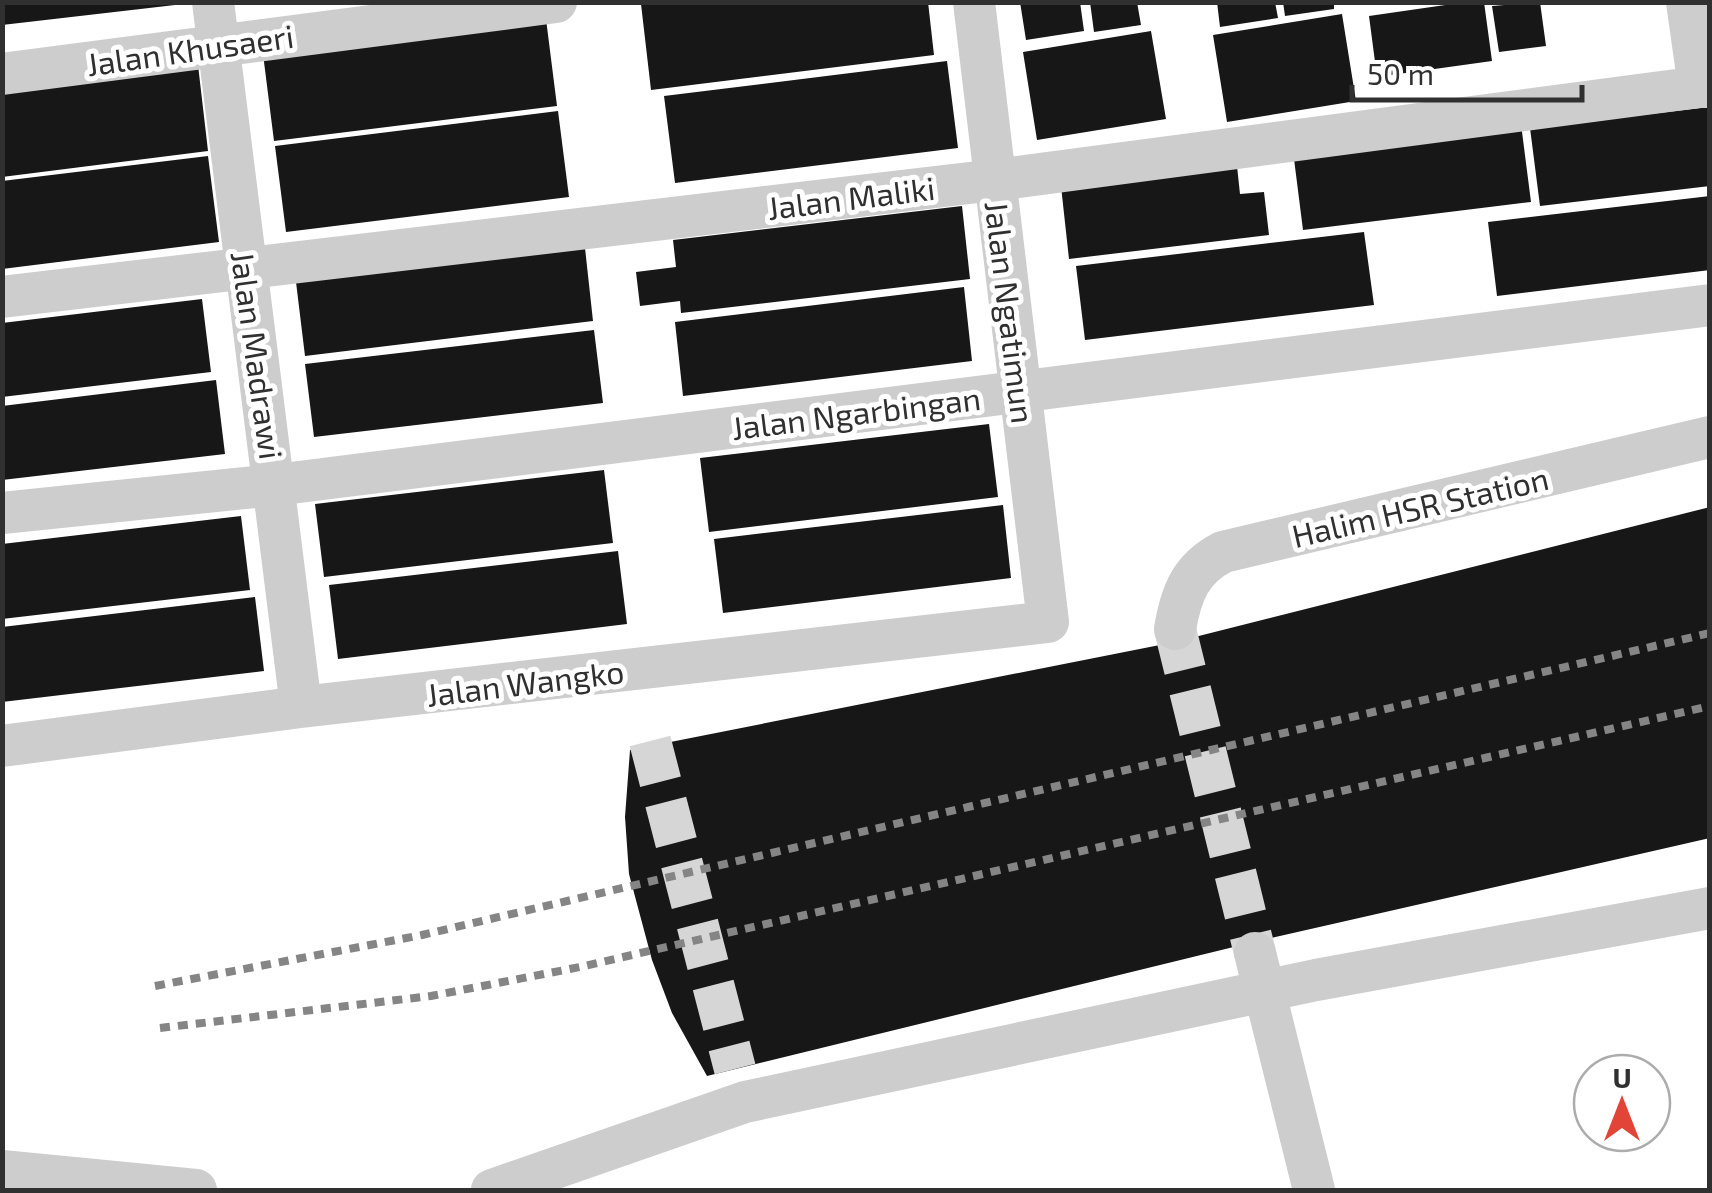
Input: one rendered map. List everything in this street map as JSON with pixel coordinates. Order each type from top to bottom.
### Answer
[{"type":"street","name":"Jalan Khusaeri","points":[[2,74],[216,23],[556,2]]},
{"type":"street","name":"Jalan Ngatimun","points":[[974,2],[1048,622]]},
{"type":"street","points":[[1687,2],[1704,87]]},
{"type":"street","name":"Jalan Madrawi","points":[[216,23],[301,707]]},
{"type":"street","name":"Jalan Maliki","points":[[2,298],[994,180],[1704,87]]},
{"type":"street","name":"Jalan Ngarbingan","points":[[2,514],[275,486],[1710,305]]},
{"type":"street","name":"Halim HSR Station","points":[[1176,629],[1180,601],[1196,570],[1223,552],[1710,438]]},
{"type":"street","name":"Jalan Wangko","points":[[2,746],[301,707],[1048,622]]},
{"type":"street","points":[[492,1190],[740,1086],[1260,972],[1710,908]]},
{"type":"street","points":[[1260,972],[1314,1190]]},
{"type":"street","points":[[565,1190],[687,1150],[740,1086]]},
{"type":"street","points":[[2,1171],[196,1190]]},
{"type":"building","points":[[2,2],[175,2],[175,5],[2,25]]},
{"type":"building","points":[[928,2],[934,55],[651,90],[641,4]]},
{"type":"building","points":[[1020,2],[1080,2],[1084,31],[1026,40]]},
{"type":"building","points":[[1090,2],[1137,2],[1141,25],[1094,32]]},
{"type":"building","points":[[1217,2],[1275,2],[1278,18],[1220,27]]},
{"type":"building","points":[[1283,2],[1334,2],[1334,9],[1285,16]]},
{"type":"building","points":[[1484,2],[1492,61],[1377,77],[1369,16]]},
{"type":"building","points":[[1540,2],[1546,46],[1499,52],[1492,6]]},
{"type":"building","points":[[1342,14],[1356,101],[1227,122],[1213,35]]},
{"type":"building","points":[[546,19],[557,106],[274,141],[263,54]]},
{"type":"building","points":[[1151,31],[1166,119],[1037,140],[1023,52]]},
{"type":"building","points":[[947,61],[958,148],[675,183],[664,96]]},
{"type":"building","points":[[198,65],[208,151],[2,177],[2,89]]},
{"type":"building","points":[[1710,107],[1710,186],[1540,206],[1530,128]]},
{"type":"building","points":[[558,111],[569,197],[286,232],[275,146]]},
{"type":"building","points":[[1521,124],[1531,202],[1303,230],[1293,151]]},
{"type":"building","points":[[208,156],[219,242],[2,269],[2,181]]},
{"type":"building","points":[[1237,166],[1240,194],[1264,192],[1269,235],[1069,259],[1061,186]]},
{"type":"building","points":[[1710,196],[1710,270],[1497,296],[1488,222]]},
{"type":"building","points":[[962,206],[970,279],[681,313],[680,301],[640,306],[636,272],[676,267],[673,240]]},
{"type":"building","points":[[1364,232],[1374,305],[1085,340],[1076,266]]},
{"type":"building","points":[[585,248],[593,321],[305,356],[296,282]]},
{"type":"building","points":[[964,287],[972,361],[683,396],[675,322]]},
{"type":"building","points":[[202,299],[211,372],[2,397],[2,323]]},
{"type":"building","points":[[594,330],[603,403],[314,437],[305,364]]},
{"type":"building","points":[[216,380],[225,454],[2,480],[2,406]]},
{"type":"building","points":[[989,424],[998,497],[709,532],[700,458]]},
{"type":"building","points":[[604,470],[613,543],[324,577],[315,504]]},
{"type":"building","points":[[1003,505],[1011,578],[723,613],[714,539]]},
{"type":"building","points":[[1710,507],[1710,838],[1254,942],[707,1076],[672,1013],[652,960],[629,874],[625,817],[630,750],[1175,642]]},
{"type":"building","points":[[241,516],[250,590],[2,619],[2,544]]},
{"type":"building","points":[[618,551],[627,624],[338,659],[329,585]]},
{"type":"building","points":[[255,597],[264,671],[2,702],[2,627]]},
{"type":"tunnel","points":[[1175,629],[1255,953]]},
{"type":"tunnel","points":[[650,741],[735,1069]]},
{"type":"railway","points":[[155,986],[422,935],[1710,633]]},
{"type":"railway","points":[[160,1028],[431,996],[580,967],[1710,706]]}]
